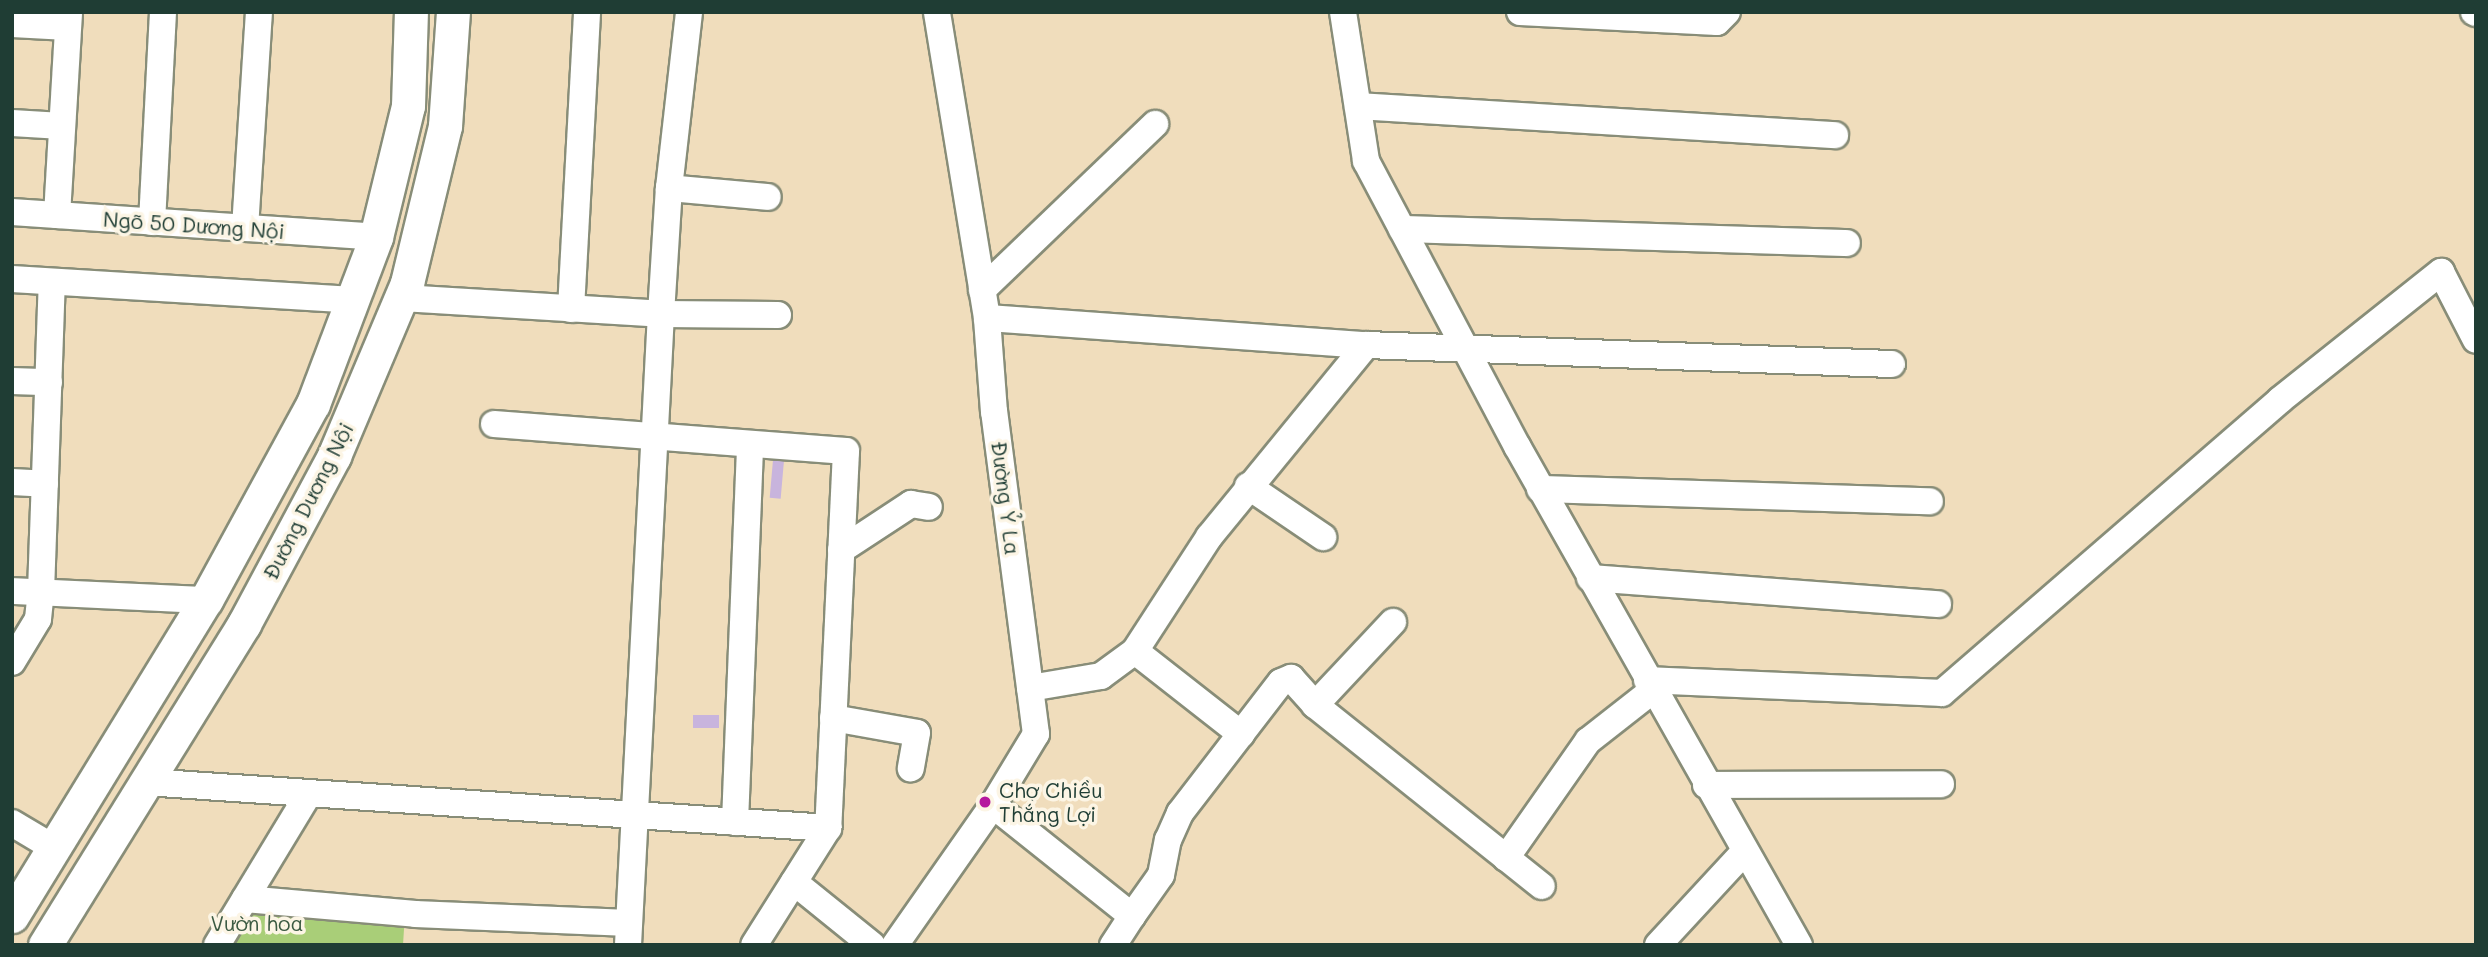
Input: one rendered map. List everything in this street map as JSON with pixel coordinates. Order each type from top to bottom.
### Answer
[{"type":"main road","name":"Đường Dương Nội","points":[[12,916],[206,600],[313,404],[376,237],[408,106],[411,12]]},
{"type":"main road","name":"Đường Dương Nội","points":[[45,945],[244,624],[334,456],[402,298],[445,126],[453,12]]},
{"type":"main road","points":[[206,600],[244,624]]},
{"type":"street","points":[[152,222],[163,12]]},
{"type":"street","points":[[245,228],[259,12]]},
{"type":"street","points":[[571,309],[587,12]]},
{"type":"street","points":[[245,899],[629,934],[669,188],[689,12]]},
{"type":"street","name":"Đường Ỷ La","points":[[895,945],[993,806],[1036,734],[994,412],[987,318],[937,12]]},
{"type":"street","points":[[1343,12],[1366,161],[1590,578],[1799,945]]},
{"type":"street","points":[[1520,12],[1717,22],[1727,12]]},
{"type":"street","points":[[12,24],[68,20],[57,215]]},
{"type":"street","points":[[1358,106],[1835,135]]},
{"type":"street","points":[[12,123],[62,126]]},
{"type":"street","points":[[982,290],[1155,124]]},
{"type":"street","points":[[669,188],[768,197]]},
{"type":"street","name":"Ngõ 50 Dương Nội","points":[[12,212],[376,237]]},
{"type":"street","points":[[1402,229],[1847,243]]},
{"type":"street","points":[[1506,858],[1588,741],[1650,685],[1942,693],[2280,401],[2441,272],[2476,340]]},
{"type":"street","points":[[12,279],[353,300]]},
{"type":"street","points":[[12,662],[38,619],[41,592],[52,282]]},
{"type":"street","points":[[402,298],[661,314],[778,315]]},
{"type":"street","points":[[987,318],[1366,345],[1892,364]]},
{"type":"street","points":[[1030,688],[1101,676],[1135,651],[1209,537],[1248,485],[1366,345]]},
{"type":"street","points":[[12,381],[49,382]]},
{"type":"street","points":[[494,424],[846,451],[828,828],[754,945]]},
{"type":"street","points":[[735,822],[750,444]]},
{"type":"street","points":[[12,482],[45,484]]},
{"type":"street","points":[[1248,485],[1323,537]]},
{"type":"street","points":[[1541,489],[1930,501]]},
{"type":"street","points":[[841,550],[911,504],[929,507]]},
{"type":"street","points":[[1590,578],[1938,604]]},
{"type":"street","points":[[12,591],[206,600]]},
{"type":"street","points":[[1315,705],[1392,622]]},
{"type":"street","points":[[1135,651],[1241,734]]},
{"type":"street","points":[[1114,945],[1161,875],[1168,840],[1180,813],[1285,679],[1291,678],[1315,705],[1542,886]]},
{"type":"street","points":[[833,718],[918,733],[911,768]]},
{"type":"street","points":[[145,782],[828,828]]},
{"type":"street","points":[[1706,785],[1941,784]]},
{"type":"street","points":[[217,945],[308,795]]},
{"type":"street","points":[[993,806],[1132,916]]},
{"type":"street","points":[[12,823],[54,848]]},
{"type":"street","points":[[1658,945],[1744,852]]},
{"type":"street","points":[[793,882],[872,945]]},
{"type":"green space","name":"Vườn hoa","points":[[245,901],[405,914],[403,945],[219,945]]},
{"type":"building","points":[[773,460],[784,461],[781,499],[770,498]]},
{"type":"building","points":[[693,715],[719,715],[719,728],[693,728]]},
{"type":"place","name":"Chợ Chiều Thắng Lợi","points":[[985,802]]}]
